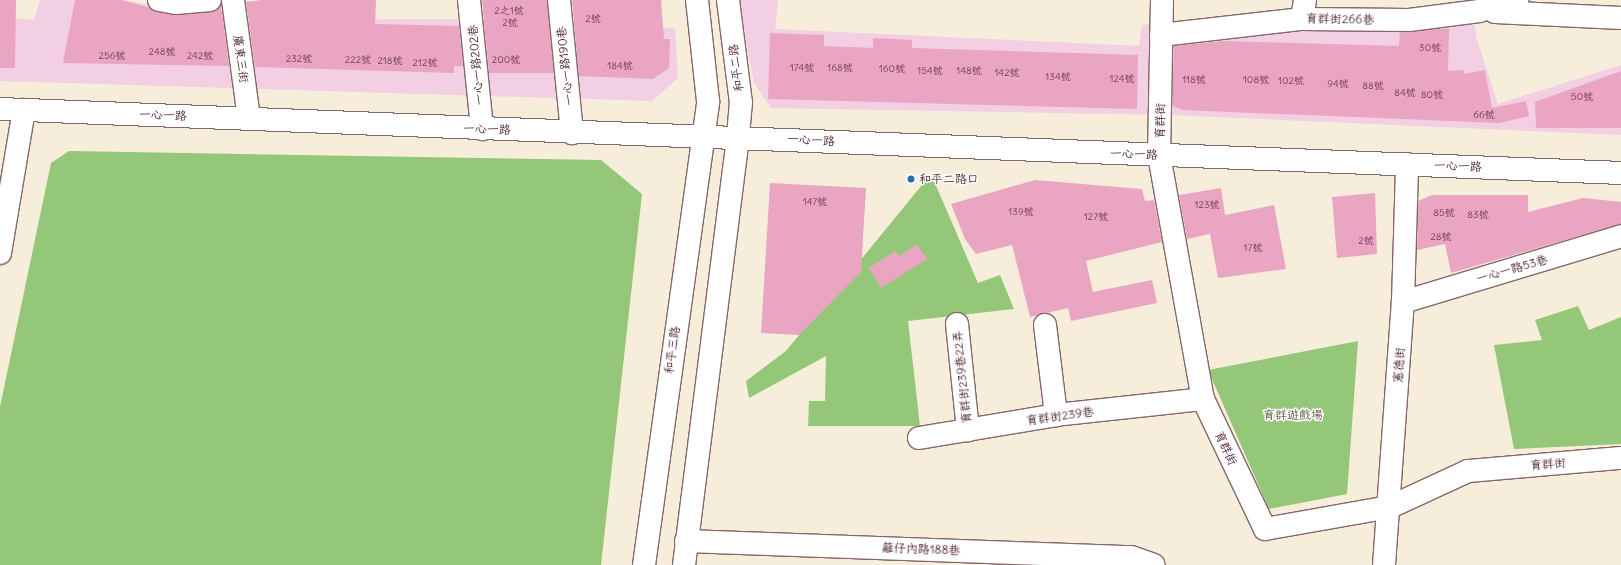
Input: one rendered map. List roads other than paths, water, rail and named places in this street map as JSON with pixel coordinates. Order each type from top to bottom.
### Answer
[{"type":"street","points":[[159,0],[176,4],[210,0]]},
{"type":"street","name":"廣東三街","points":[[233,0],[250,119]]},
{"type":"street","name":"一心一路202巷","points":[[470,0],[482,129]]},
{"type":"street","name":"一心一路190巷","points":[[559,0],[572,133]]},
{"type":"street","points":[[697,0],[708,100],[703,135]]},
{"type":"street","name":"和平二路","points":[[728,0],[741,103],[738,136]]},
{"type":"street","name":"育群街","points":[[1162,0],[1159,155],[1203,399],[1265,529],[1390,508],[1468,471],[1621,458]]},
{"type":"street","name":"育群街266巷","points":[[1161,35],[1304,9],[1409,20],[1479,11],[1517,0]]},
{"type":"street","points":[[1479,11],[1621,18]]},
{"type":"street","name":"一心一路","points":[[0,109],[572,133],[738,136],[1159,155],[1621,173]]},
{"type":"street","points":[[0,252],[24,110]]},
{"type":"street","name":"和平三路","points":[[644,565],[703,135]]},
{"type":"street","points":[[684,565],[738,136]]},
{"type":"street","name":"憲德街","points":[[1384,565],[1390,508],[1403,302],[1407,164]]},
{"type":"street","name":"一心一路53巷","points":[[1403,302],[1621,236]]},
{"type":"street","name":"育群街239巷22弄","points":[[957,324],[968,430]]},
{"type":"street","points":[[1045,325],[1056,415]]},
{"type":"street","name":"育群街239巷","points":[[919,438],[1056,415],[1203,399]]},
{"type":"street","name":"籬仔內路188巷","points":[[686,541],[1131,557],[1154,565]]},
{"type":"place","name":"和平二路口","points":[[911,179]]},
{"type":"park label","name":"育群遊戲場","points":[[1293,415]]}]
